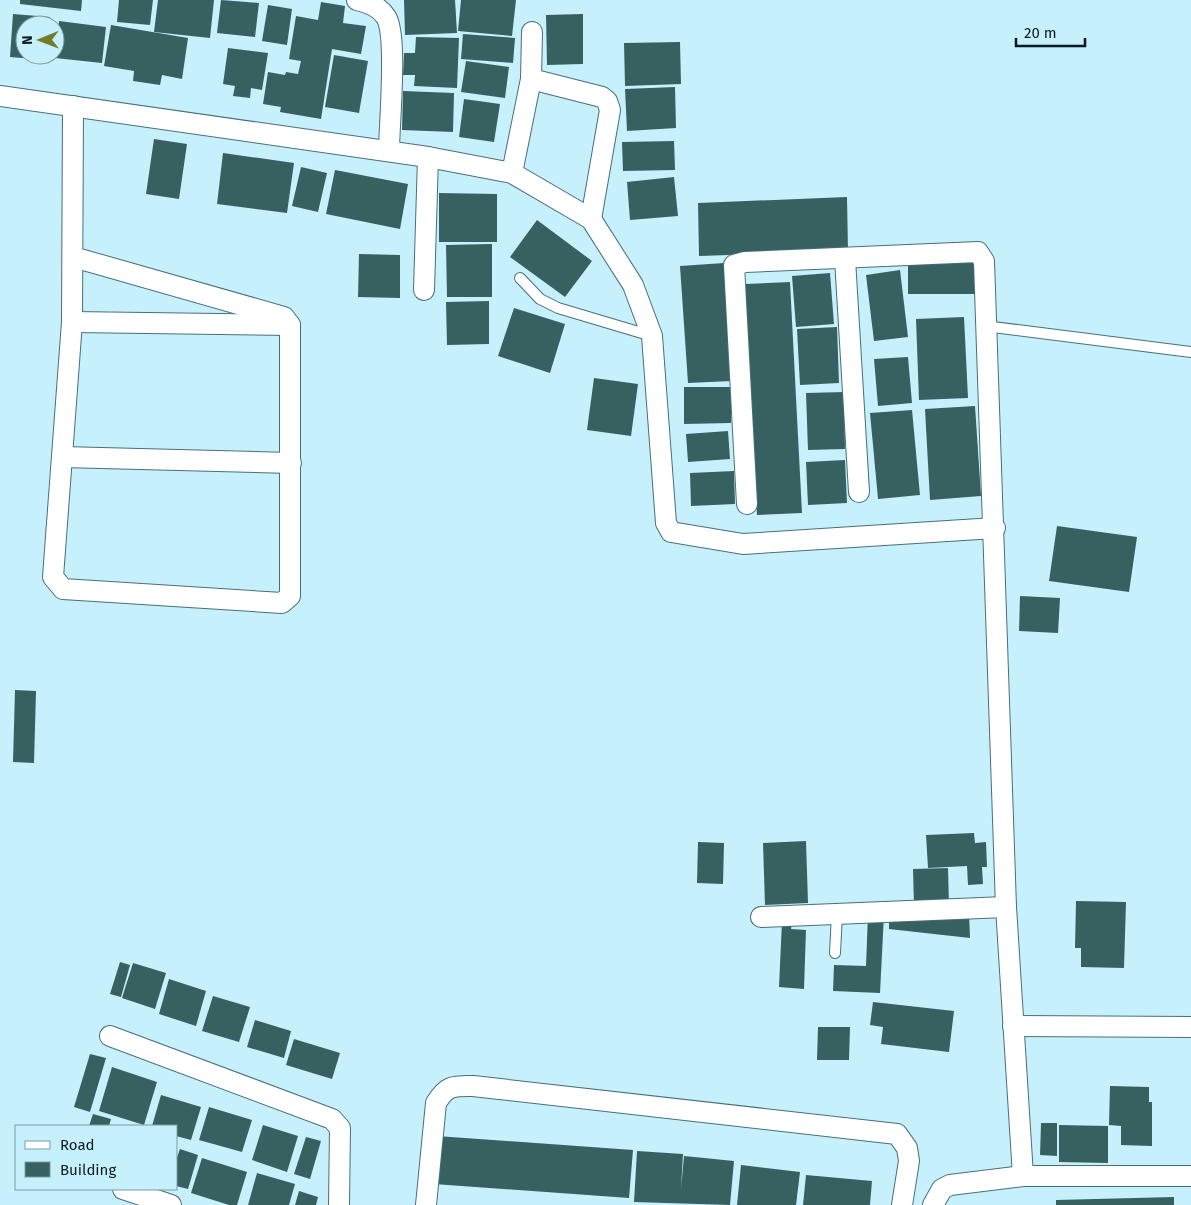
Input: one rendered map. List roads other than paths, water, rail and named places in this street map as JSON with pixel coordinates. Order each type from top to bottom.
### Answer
[{"type":"street","points":[[357,0],[372,4],[386,17],[392,36],[388,151]]},
{"type":"street","points":[[512,172],[531,79],[532,32]]},
{"type":"street","points":[[531,79],[602,97],[607,101],[610,110],[591,219]]},
{"type":"street","points":[[0,96],[388,151],[512,172],[591,219],[632,285],[652,336],[666,523],[670,532],[743,544],[995,528]]},
{"type":"street","points":[[73,106],[72,322],[53,577],[63,589],[282,603],[290,596],[290,326],[284,317],[73,257]]},
{"type":"street","points":[[424,290],[428,157]]},
{"type":"street","points":[[746,504],[733,267],[736,263],[978,252],[984,261],[985,326],[995,528],[1006,907],[1023,1176]]},
{"type":"street","points":[[846,258],[859,492]]},
{"type":"street","points":[[72,322],[290,326]]},
{"type":"street","points":[[62,457],[291,463]]},
{"type":"street","points":[[761,917],[1006,907]]},
{"type":"street","points":[[1013,1026],[1191,1026]]},
{"type":"street","points":[[110,1036],[332,1119],[340,1128],[339,1205]]},
{"type":"street","points":[[426,1205],[436,1103],[443,1092],[453,1086],[473,1086],[897,1134],[907,1148],[909,1161],[902,1205]]},
{"type":"street","points":[[933,1205],[942,1189],[950,1185],[1023,1176],[1191,1176]]},
{"type":"street","points":[[126,1190],[171,1205]]},
{"type":"lane","points":[[520,278],[540,299],[558,308],[652,336]]},
{"type":"lane","points":[[985,326],[1191,352]]},
{"type":"lane","points":[[835,953],[837,914]]}]
